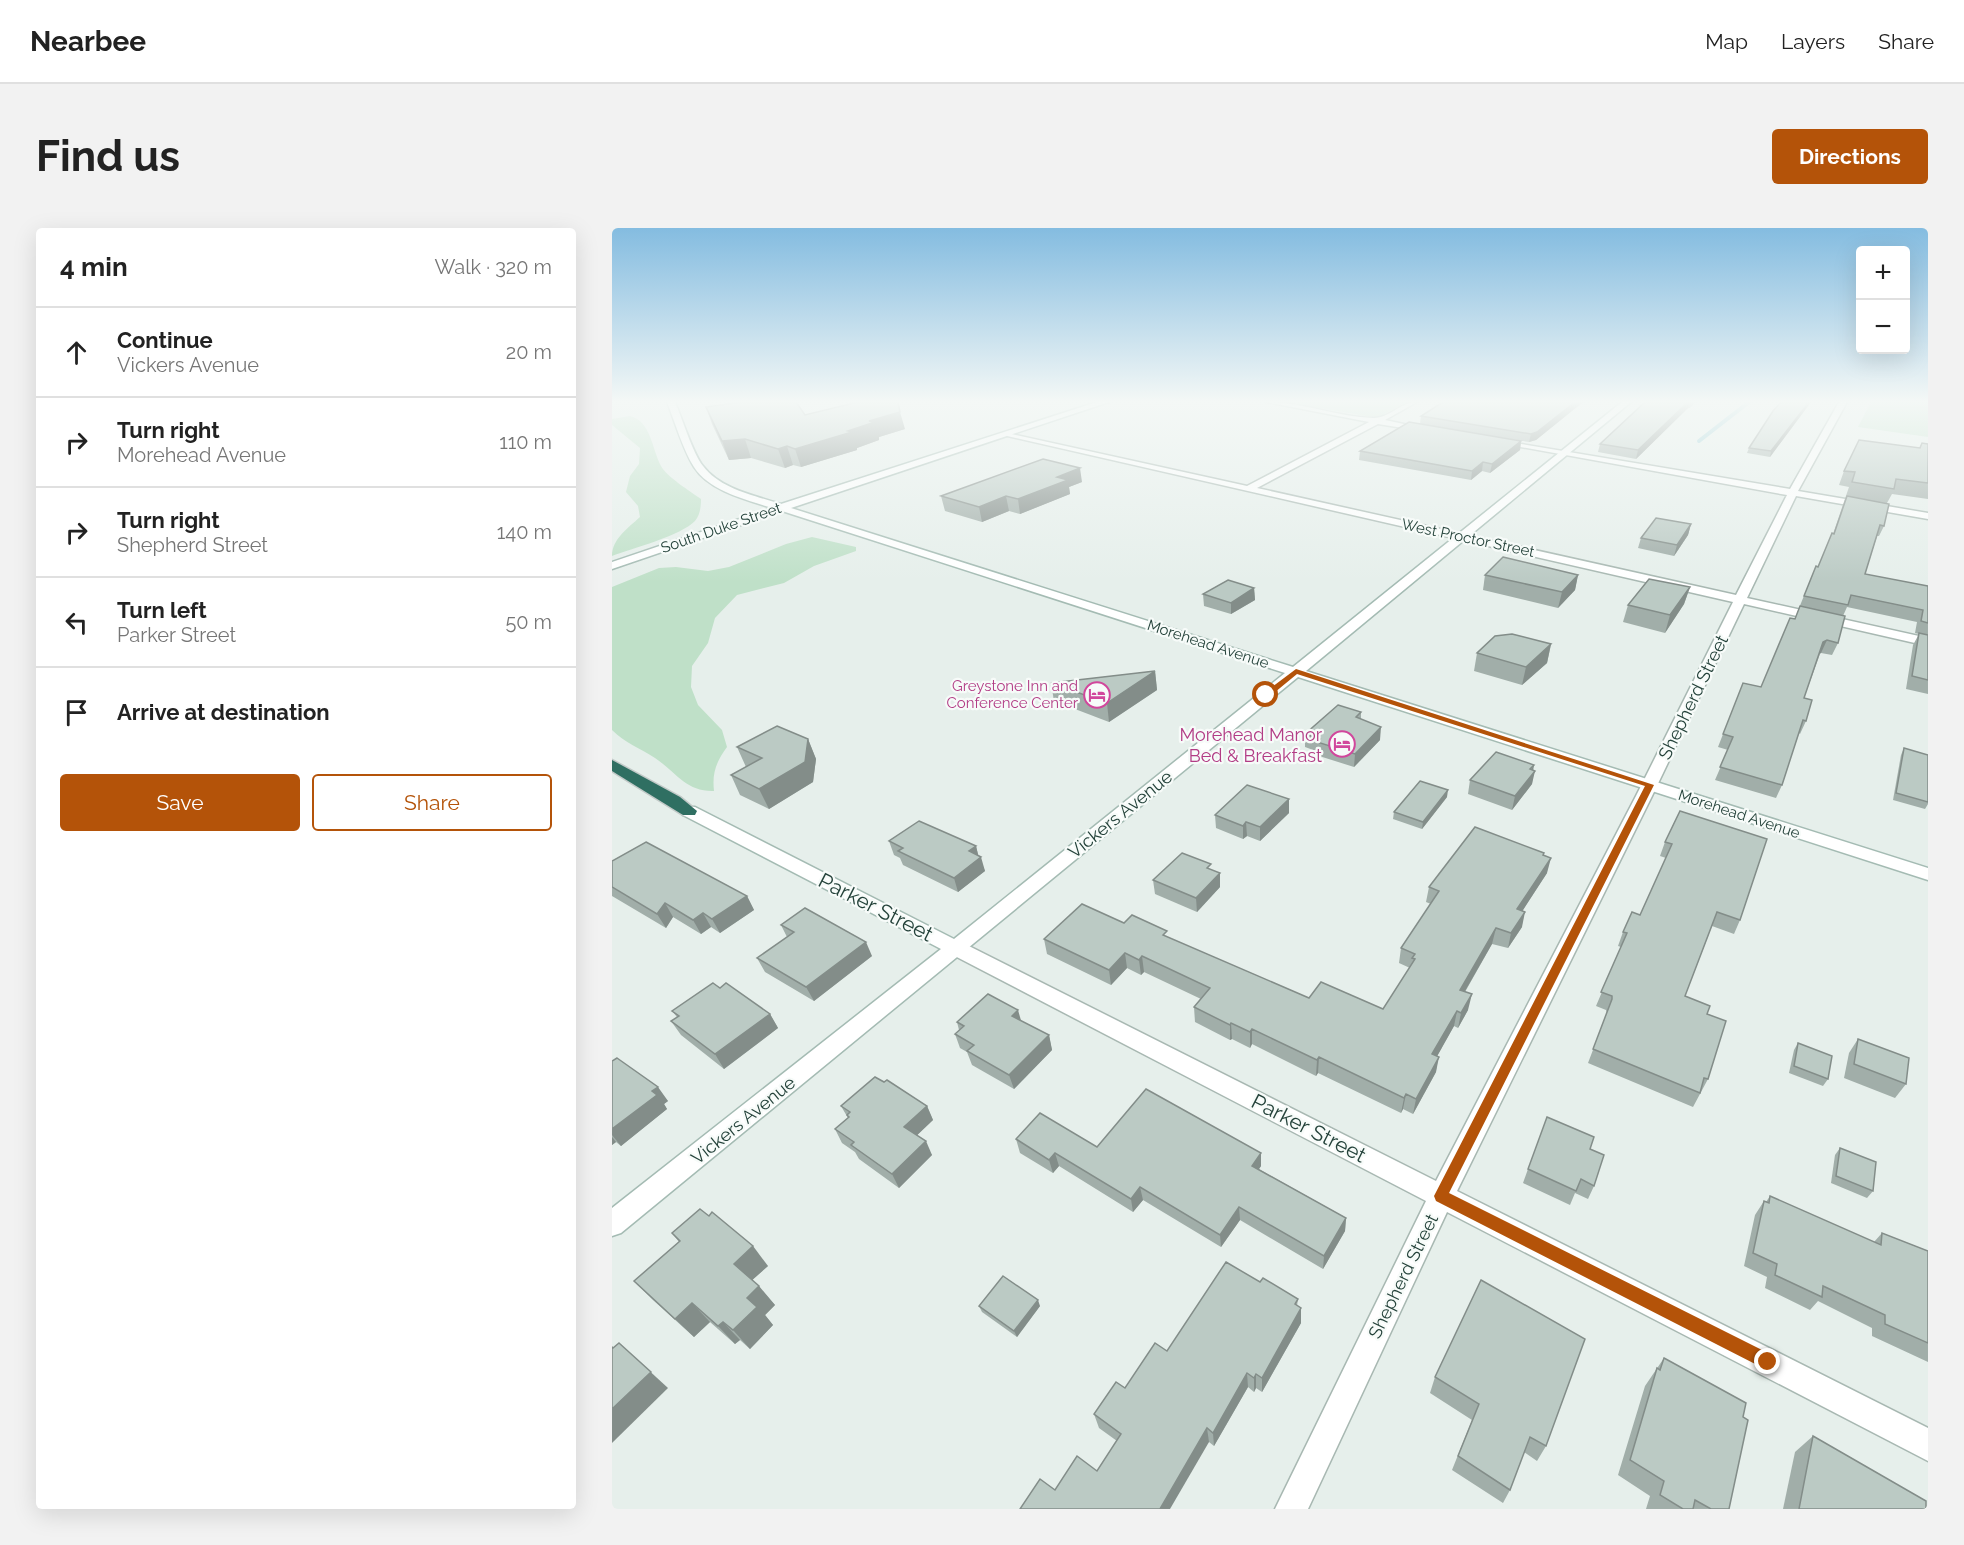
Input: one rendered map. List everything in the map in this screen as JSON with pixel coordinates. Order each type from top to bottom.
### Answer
[{"type":"highway","points":[[612,765],[689,811]]},
{"type":"street","name":"Morehead Avenue","points":[[696,462],[702,471],[726,488],[781,508],[1928,874]]},
{"type":"street","name":"South Duke Street","points":[[612,566],[924,462]]},
{"type":"street","name":"West Proctor Street","points":[[1127,462],[1928,642]]},
{"type":"street","points":[[1249,489],[1301,462]]},
{"type":"street","name":"Vickers Avenue","points":[[612,1224],[1554,462]]},
{"type":"street","points":[[1610,462],[1928,516]]},
{"type":"street","name":"Shepherd Street","points":[[1291,1509],[1441,1196],[1811,462]]},
{"type":"street","name":"Parker Street","points":[[689,811],[1928,1445]]},
{"type":"green space","points":[[639,462],[659,462],[664,470],[679,484],[701,499],[698,516],[695,521],[679,531],[612,556],[618,539],[640,517],[638,506],[626,492],[630,476]]},
{"type":"green space","points":[[812,537],[856,547],[856,551],[814,566],[784,583],[737,595],[715,618],[708,643],[692,666],[691,687],[698,705],[722,730],[727,747],[716,768],[714,791],[689,785],[655,758],[627,742],[612,730],[612,587],[659,568],[676,567],[708,571],[729,567],[786,544]]},
{"type":"building","points":[[1035,462],[1054,462],[1080,468],[1057,477],[1068,480],[1018,499],[1006,496],[979,507],[941,496]]},
{"type":"building","points":[[1420,462],[1495,462],[1492,464],[1483,462],[1472,471]]},
{"type":"building","points":[[1848,462],[1928,462],[1928,483],[1896,479],[1894,489],[1852,482],[1855,472],[1844,471]]},
{"type":"building","points":[[1847,496],[1889,504],[1884,526],[1880,525],[1865,574],[1928,586],[1928,623],[1921,621],[1923,610],[1851,595],[1848,605],[1804,596],[1816,566],[1818,567],[1832,533],[1834,534]]},
{"type":"building","points":[[1656,518],[1691,524],[1677,545],[1641,538]]},
{"type":"building","points":[[1503,557],[1578,575],[1562,592],[1485,575]]},
{"type":"building","points":[[1649,579],[1690,587],[1670,615],[1628,605]]},
{"type":"building","points":[[1228,580],[1254,588],[1231,603],[1203,594]]},
{"type":"building","points":[[1800,606],[1845,616],[1838,643],[1827,640],[1823,642],[1804,698],[1812,700],[1806,721],[1803,720],[1782,785],[1720,767],[1733,737],[1723,734],[1743,683],[1761,687],[1790,618],[1795,619]]},
{"type":"building","points":[[1919,633],[1928,635],[1928,680],[1912,676]]},
{"type":"building","points":[[1512,634],[1551,644],[1526,667],[1477,653],[1495,636]]},
{"type":"building","points":[[1155,671],[1107,703],[1051,683]]},
{"type":"building","points":[[1338,705],[1361,712],[1356,717],[1381,727],[1355,754],[1317,742],[1320,739],[1305,734]]},
{"type":"building","points":[[777,726],[808,739],[805,762],[759,789],[731,775],[762,758],[737,747]]},
{"type":"building","points":[[1904,748],[1928,755],[1928,802],[1896,793]]},
{"type":"building","points":[[1496,752],[1534,765],[1530,769],[1535,771],[1515,796],[1470,780]]},
{"type":"building","points":[[1420,781],[1448,790],[1423,822],[1394,812]]},
{"type":"building","points":[[1247,785],[1289,799],[1260,827],[1246,822],[1243,826],[1215,815]]},
{"type":"building","points":[[1680,811],[1767,839],[1740,920],[1717,912],[1685,996],[1710,1006],[1707,1014],[1726,1021],[1708,1079],[1704,1078],[1700,1093],[1593,1049],[1612,999],[1612,996],[1601,992],[1627,933],[1623,932],[1632,912],[1640,915],[1672,844],[1665,842]]},
{"type":"building","points":[[919,821],[976,846],[969,851],[981,857],[954,878],[898,851],[903,848],[889,841]]},
{"type":"building","points":[[1475,827],[1544,853],[1543,855],[1551,858],[1517,909],[1525,912],[1511,933],[1496,928],[1460,990],[1472,994],[1461,1013],[1457,1011],[1432,1054],[1439,1057],[1416,1099],[1406,1094],[1404,1098],[1319,1057],[1317,1060],[1252,1029],[1250,1032],[1231,1023],[1230,1025],[1194,1007],[1210,988],[1142,956],[1139,960],[1125,953],[1109,970],[1044,939],[1082,904],[1124,923],[1132,915],[1167,931],[1163,935],[1309,998],[1321,982],[1383,1009],[1415,959],[1412,958],[1415,954],[1401,948],[1439,891],[1429,887]]},
{"type":"building","points":[[646,842],[747,896],[712,919],[703,913],[693,920],[665,903],[657,914],[612,887],[612,861]]},
{"type":"building","points":[[1182,853],[1211,864],[1207,868],[1220,873],[1196,898],[1153,880]]},
{"type":"building","points":[[805,908],[866,942],[806,987],[757,958],[794,932],[781,925]]},
{"type":"building","points":[[713,983],[720,988],[726,983],[770,1014],[715,1054],[671,1021],[679,1016],[672,1011]]},
{"type":"building","points":[[988,994],[1018,1010],[1012,1016],[1049,1035],[1009,1075],[967,1051],[974,1045],[955,1034],[964,1026],[957,1022]]},
{"type":"building","points":[[1858,1039],[1909,1058],[1906,1084],[1854,1064]]},
{"type":"building","points":[[1798,1043],[1832,1056],[1828,1079],[1794,1066]]},
{"type":"building","points":[[617,1058],[658,1087],[652,1091],[657,1095],[612,1129],[612,1061]]},
{"type":"building","points":[[875,1077],[884,1082],[887,1080],[927,1106],[904,1127],[926,1141],[892,1174],[851,1145],[854,1142],[835,1129],[849,1117],[847,1115],[850,1112],[841,1106]]},
{"type":"building","points":[[1146,1089],[1261,1153],[1252,1166],[1346,1218],[1324,1256],[1239,1207],[1220,1235],[1140,1187],[1131,1199],[1055,1153],[1049,1160],[1016,1139],[1040,1113],[1097,1147]]},
{"type":"building","points":[[1547,1117],[1594,1137],[1590,1149],[1604,1155],[1594,1186],[1581,1179],[1576,1191],[1528,1169]]},
{"type":"building","points":[[1840,1148],[1876,1162],[1873,1191],[1836,1176]]},
{"type":"building","points":[[1770,1196],[1881,1245],[1882,1233],[1928,1251],[1928,1343],[1885,1324],[1885,1315],[1823,1286],[1822,1297],[1775,1275],[1777,1264],[1753,1253],[1764,1201],[1769,1203]]},
{"type":"building","points":[[700,1209],[709,1216],[712,1212],[753,1246],[734,1264],[759,1286],[747,1298],[757,1307],[733,1330],[723,1322],[718,1326],[692,1303],[675,1319],[634,1281],[680,1241],[672,1233]]},
{"type":"building","points":[[1226,1262],[1260,1282],[1263,1278],[1298,1299],[1295,1304],[1301,1308],[1262,1378],[1256,1374],[1254,1378],[1247,1373],[1213,1433],[1207,1428],[1160,1509],[1020,1509],[1040,1479],[1055,1490],[1077,1456],[1097,1471],[1121,1434],[1094,1414],[1116,1382],[1125,1388],[1155,1343],[1167,1351]]},
{"type":"building","points":[[1003,1276],[1038,1300],[1014,1331],[979,1306]]},
{"type":"building","points":[[1481,1280],[1585,1339],[1546,1446],[1530,1437],[1510,1490],[1458,1456],[1479,1404],[1435,1377]]},
{"type":"building","points":[[619,1343],[651,1372],[612,1409],[612,1347]]},
{"type":"building","points":[[1664,1358],[1746,1403],[1743,1417],[1748,1420],[1729,1509],[1711,1509],[1695,1500],[1693,1509],[1683,1509],[1660,1495],[1664,1481],[1630,1460],[1657,1368],[1660,1370]]},
{"type":"building","points":[[1813,1436],[1926,1501],[1926,1509],[1799,1509]]},
{"type":"place","name":"Greystone Inn and Conference Center","points":[[1097,695]]},
{"type":"place","name":"Morehead Manor Bed & Breakfast","points":[[1342,744]]},
{"type":"route","points":[[1266,695],[1296,672],[1650,785],[1441,1196],[1768,1362]]}]
